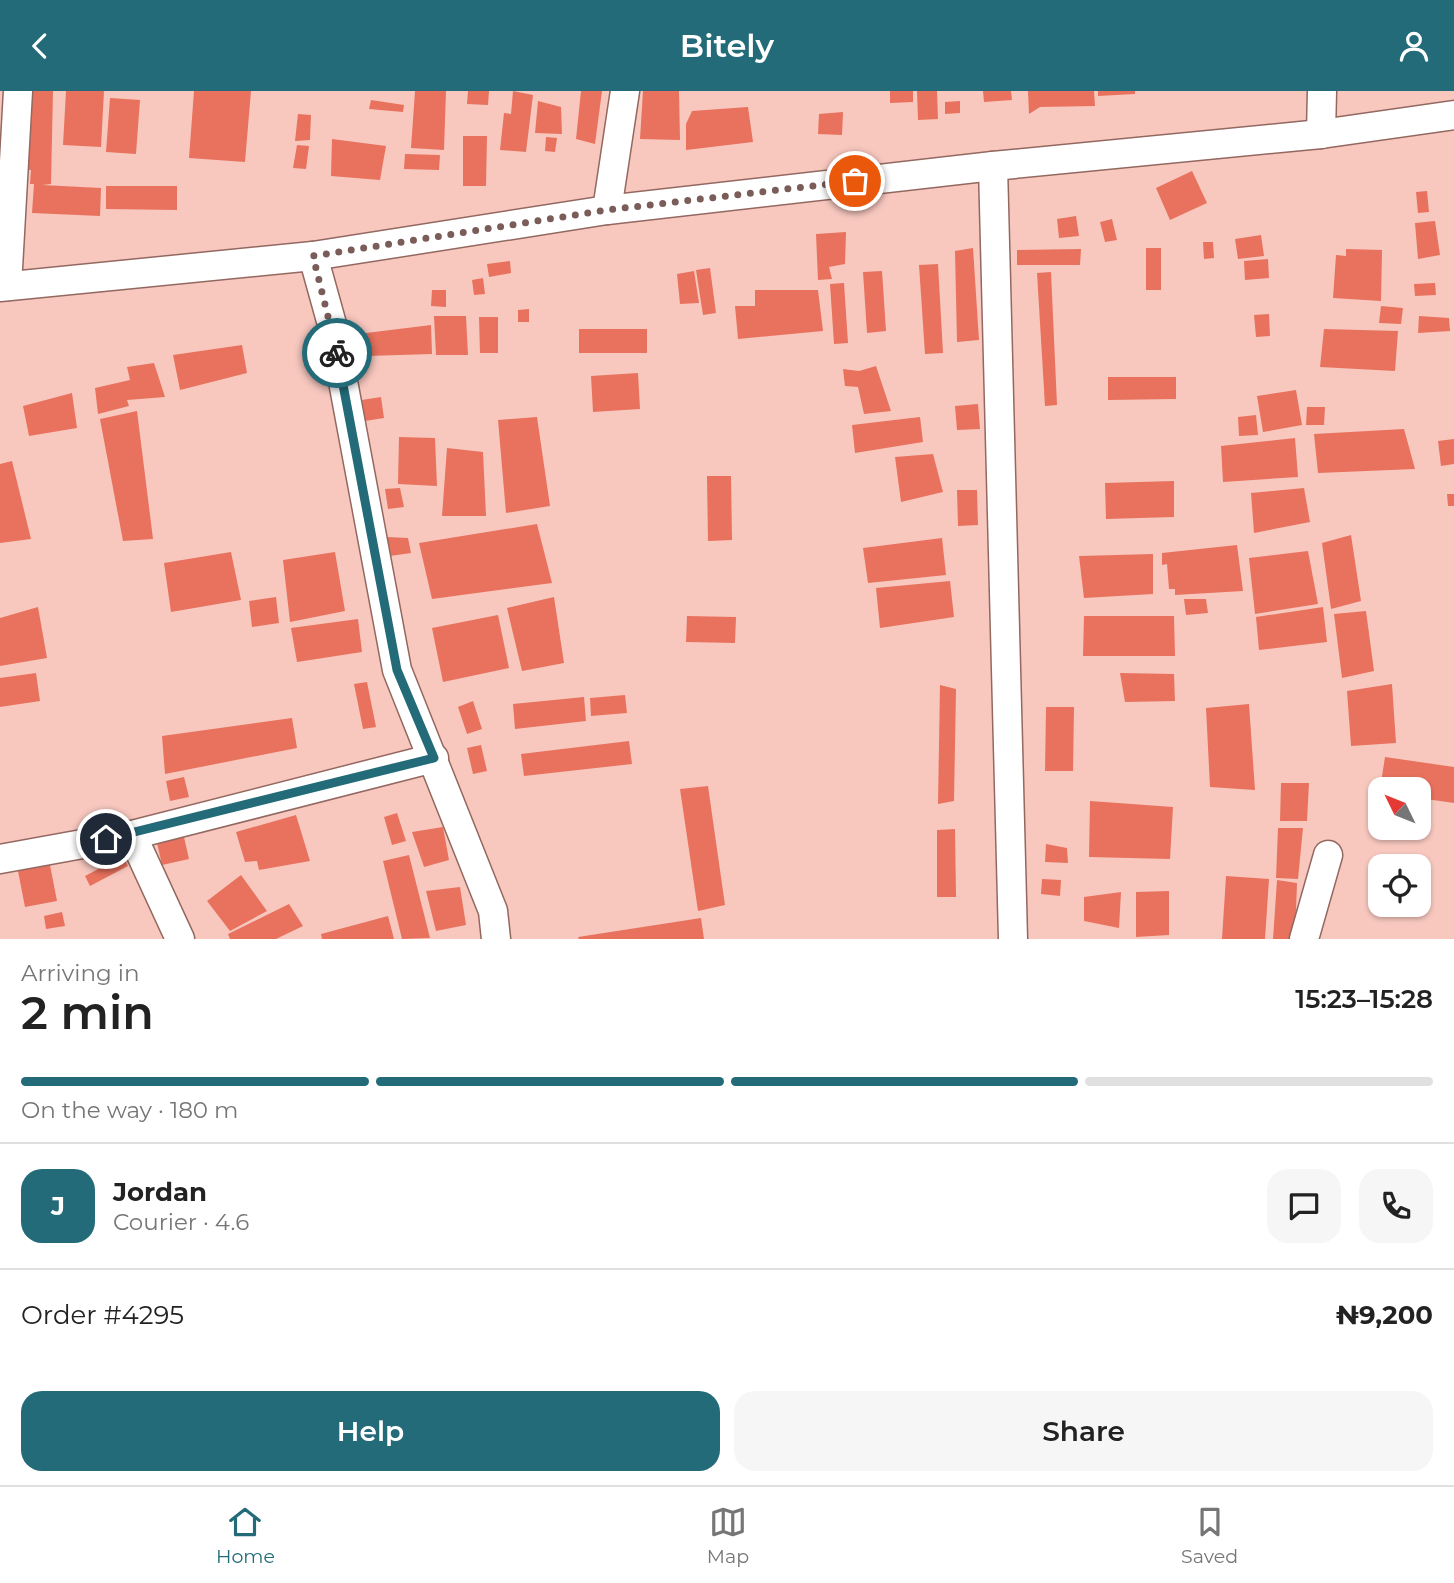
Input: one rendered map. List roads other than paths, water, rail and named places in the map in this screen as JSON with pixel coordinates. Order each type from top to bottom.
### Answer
[{"type":"street","points":[[18,91],[4,286],[313,256],[607,210],[993,166],[1453,121]]},
{"type":"street","points":[[607,210],[625,91]]},
{"type":"street","points":[[1321,134],[1322,91]]},
{"type":"street","points":[[993,166],[1013,939]]},
{"type":"street","points":[[313,256],[332,328],[397,670],[493,911],[496,939]]},
{"type":"street","points":[[0,859],[132,835],[434,758]]},
{"type":"street","points":[[132,835],[180,939]]},
{"type":"street","points":[[1304,939],[1328,855]]}]
